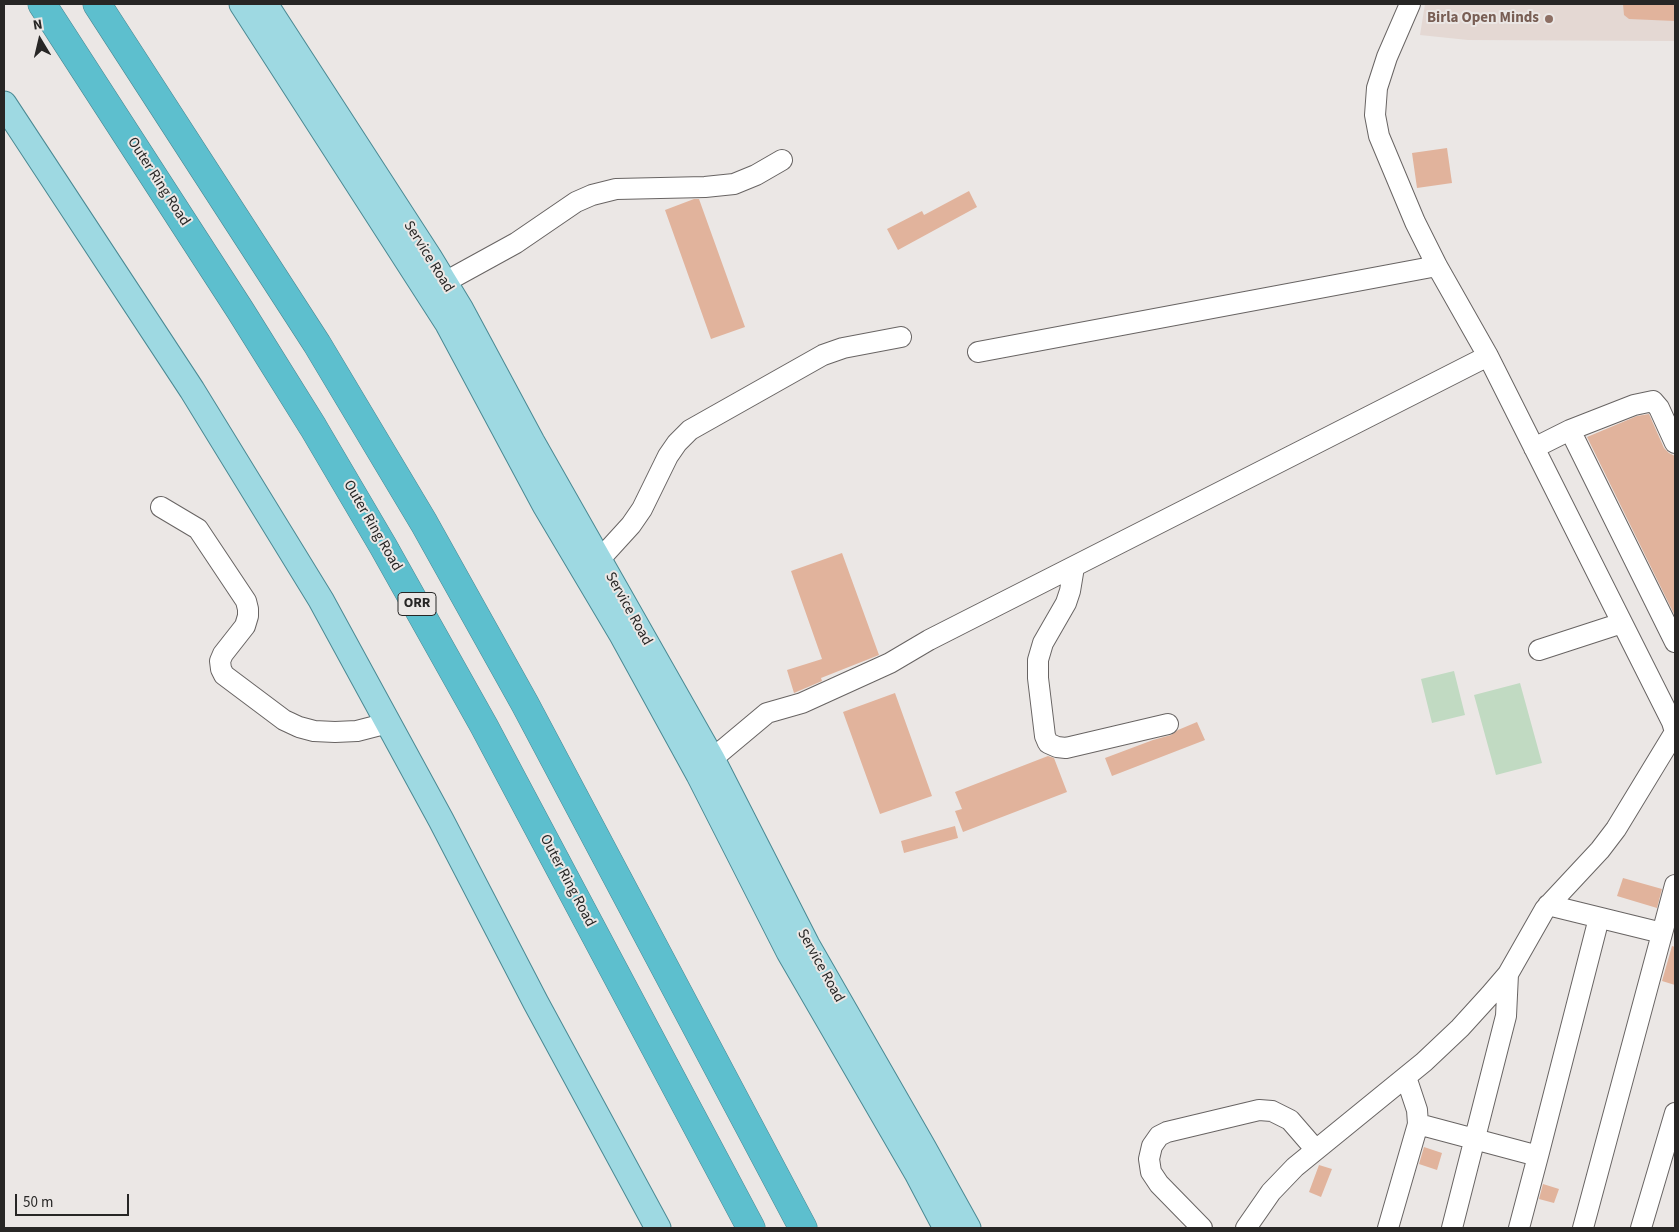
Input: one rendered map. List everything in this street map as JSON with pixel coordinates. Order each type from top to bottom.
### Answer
[{"type":"highway","name":"Outer Ring Road","points":[[42,4],[246,318],[374,528],[480,717],[751,1228]]},
{"type":"highway","points":[[97,4],[286,294],[424,522],[525,704],[803,1228]]},
{"type":"main road","points":[[242,4],[448,324],[545,505],[608,611],[700,775],[789,952],[946,1228]]},
{"type":"main road","name":"Service Road","points":[[266,4],[445,282],[536,449],[712,759],[807,945],[914,1130],[968,1228]]},
{"type":"main road","points":[[4,104],[197,399],[321,600],[658,1228]]},
{"type":"street","points":[[1250,1228],[1271,1192],[1316,1150],[1406,1077],[1460,1028],[1508,974],[1548,905],[1600,850],[1616,829],[1675,732],[1672,722],[1488,356],[1437,266],[1415,222],[1378,136],[1375,115],[1377,88],[1387,57],[1410,4]]},
{"type":"street","points":[[445,282],[516,242],[576,202],[592,195],[616,189],[705,187],[734,184],[756,175],[782,160]]},
{"type":"street","points":[[978,352],[1437,266]]},
{"type":"street","points":[[600,559],[631,525],[642,509],[668,456],[690,430],[823,355],[843,348],[901,337]]},
{"type":"street","points":[[712,759],[767,713],[802,703],[890,663],[929,640],[1488,356]]},
{"type":"street","points":[[1534,448],[1570,430],[1634,405],[1652,401],[1659,408],[1675,443]]},
{"type":"street","points":[[1570,430],[1675,642]]},
{"type":"street","points":[[161,507],[198,529],[246,601],[248,616],[245,626],[222,654],[220,661],[224,675],[284,720],[298,727],[314,731],[336,732],[356,731],[388,723]]},
{"type":"street","points":[[1074,567],[1066,603],[1042,643],[1038,660],[1038,678],[1045,736],[1048,743],[1066,748],[1168,724]]},
{"type":"street","points":[[1540,650],[1622,623]]},
{"type":"street","points":[[1583,1228],[1675,885]]},
{"type":"street","points":[[1548,905],[1662,933]]},
{"type":"street","points":[[1519,1228],[1599,918]]},
{"type":"street","points":[[1452,1228],[1506,1016],[1508,974]]},
{"type":"street","points":[[1388,1228],[1418,1124],[1417,1110],[1406,1077]]},
{"type":"street","points":[[1202,1228],[1159,1184],[1151,1172],[1149,1159],[1152,1146],[1159,1136],[1167,1132],[1259,1110],[1272,1110],[1290,1120],[1316,1150]]},
{"type":"street","points":[[1418,1124],[1538,1156]]},
{"type":"street","points":[[1641,1228],[1674,1125]]},
{"type":"shaded area","name":"Birla Open Minds","points":[[1425,4],[1675,4],[1675,41],[1468,40],[1420,35]]},
{"type":"green space","points":[[1454,671],[1465,715],[1432,723],[1421,679]]},
{"type":"green space","points":[[1520,683],[1542,763],[1496,775],[1474,695]]},
{"type":"building","points":[[1623,4],[1675,4],[1675,21],[1629,19],[1624,15]]},
{"type":"building","points":[[1447,148],[1452,183],[1417,188],[1412,153]]},
{"type":"building","points":[[969,191],[977,207],[898,250],[887,229],[922,211],[924,215]]},
{"type":"building","points":[[694,199],[699,199],[745,327],[711,339],[665,210]]},
{"type":"building","points":[[1649,414],[1664,448],[1675,456],[1675,616],[1587,437],[1637,416]]},
{"type":"building","points":[[842,553],[879,655],[821,678],[822,681],[794,693],[787,670],[822,659],[791,571]]},
{"type":"building","points":[[895,693],[932,796],[880,814],[843,712]]},
{"type":"building","points":[[1197,722],[1205,740],[1112,776],[1105,758],[1171,735]]},
{"type":"building","points":[[1048,756],[1054,758],[1067,792],[963,832],[955,811],[962,809],[955,792]]},
{"type":"building","points":[[955,826],[958,838],[904,853],[901,841]]},
{"type":"building","points":[[1623,878],[1662,889],[1657,908],[1617,896]]},
{"type":"building","points":[[1672,946],[1675,947],[1675,985],[1662,981]]},
{"type":"building","points":[[1424,1147],[1442,1153],[1437,1170],[1419,1164]]},
{"type":"building","points":[[1319,1165],[1332,1169],[1321,1197],[1309,1192]]},
{"type":"building","points":[[1543,1184],[1559,1189],[1554,1203],[1539,1199]]},
{"type":"place","name":"Birla Open Minds","points":[[1549,19]]}]
